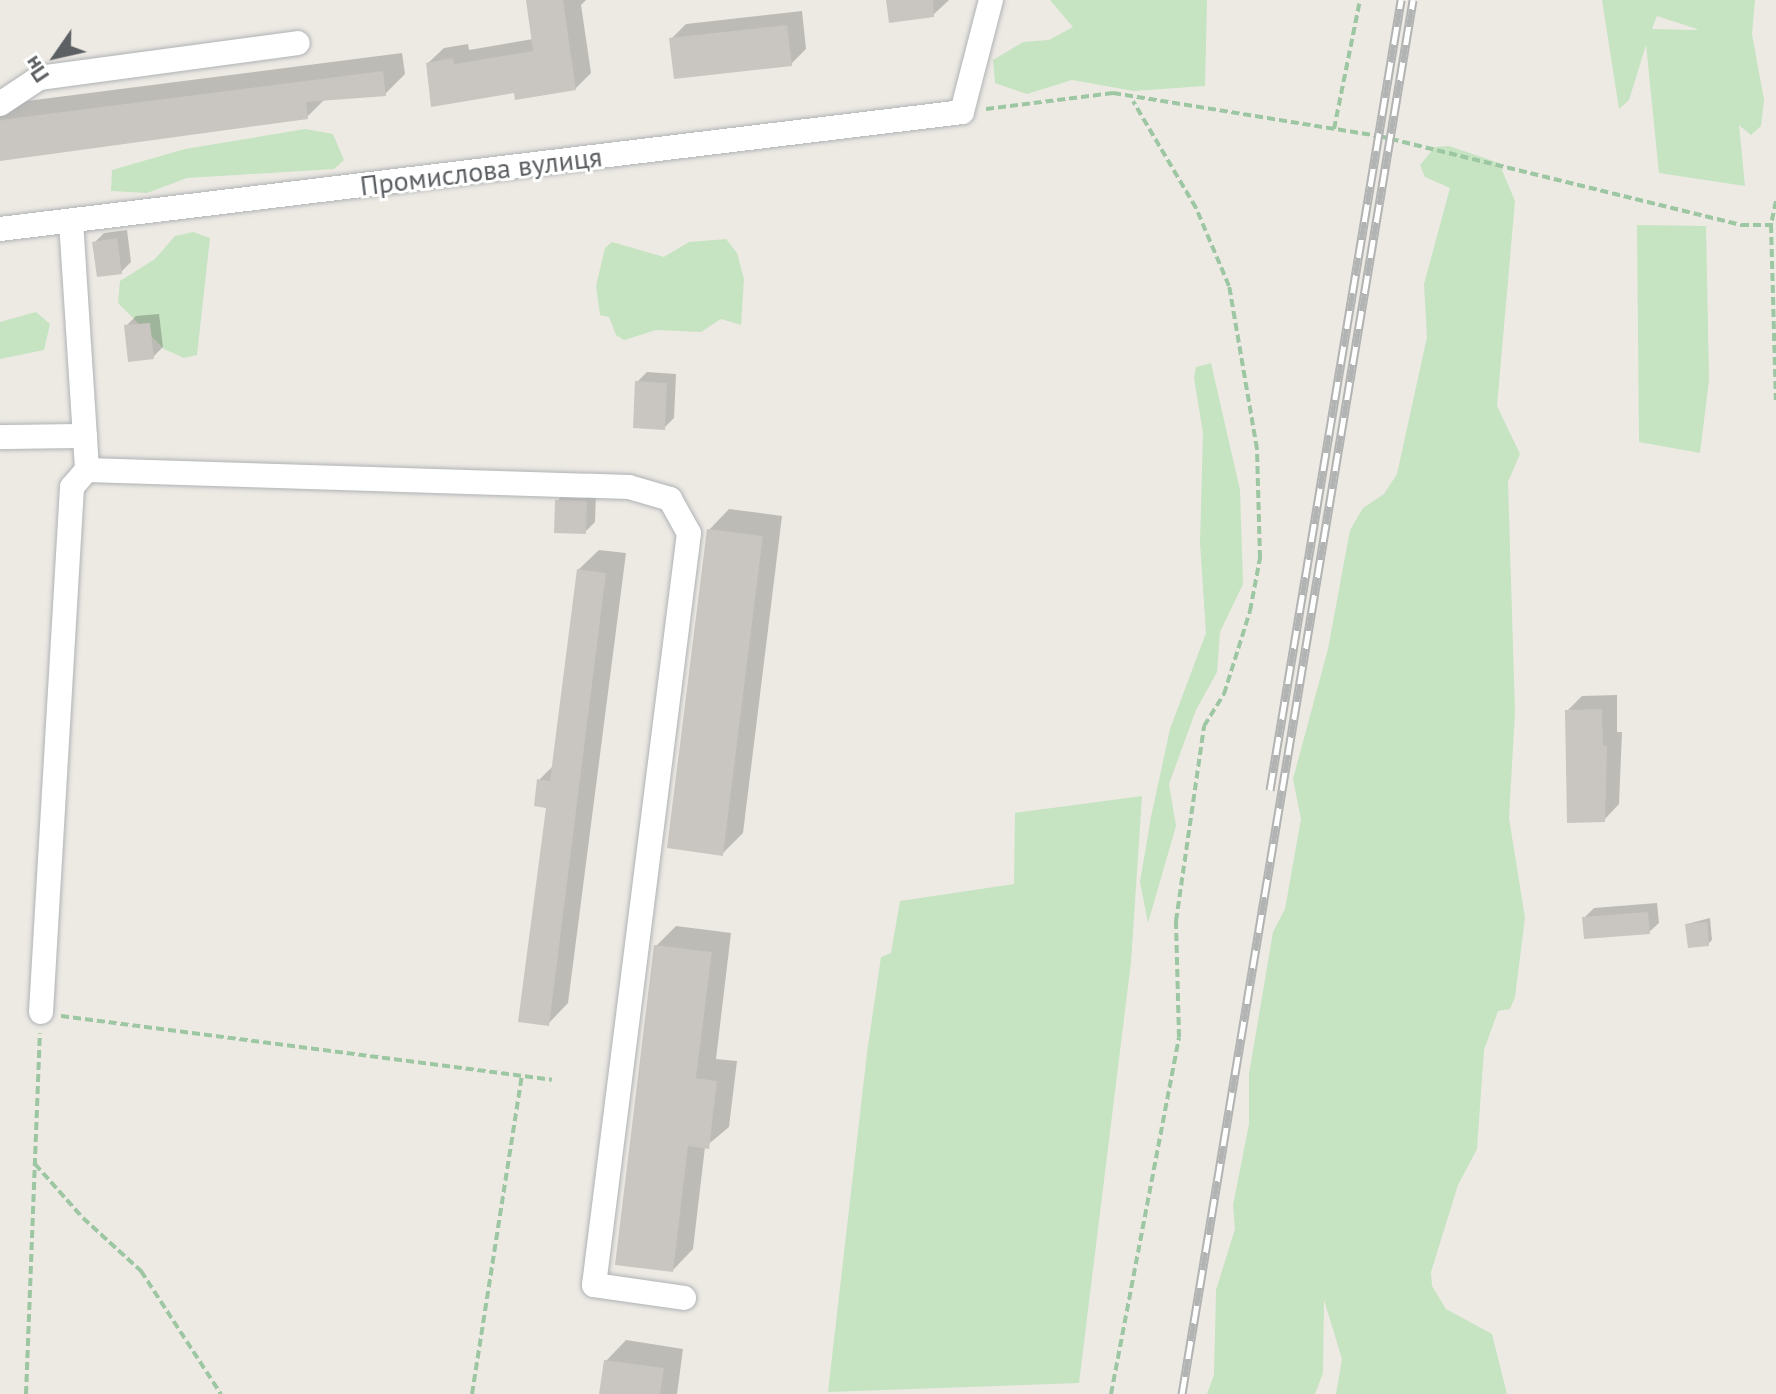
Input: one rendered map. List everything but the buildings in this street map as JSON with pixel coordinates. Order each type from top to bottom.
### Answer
[{"type":"street","points":[[962,112],[991,0]]},
{"type":"street","points":[[0,104],[39,78],[298,43]]},
{"type":"street","name":"Промислова вулиця","points":[[0,229],[962,112]]},
{"type":"street","points":[[41,1012],[72,487],[87,470],[71,221]]},
{"type":"street","points":[[0,437],[85,436]]},
{"type":"street","points":[[87,470],[629,487],[670,499],[689,533],[594,1285],[684,1298]]},
{"type":"path","points":[[1334,129],[1360,0]]},
{"type":"path","points":[[962,112],[1113,93],[1133,101],[1334,129],[1741,225],[1774,225]]},
{"type":"path","points":[[1111,1394],[1179,1037],[1176,921],[1201,739],[1233,666],[1260,558],[1257,449],[1238,315],[1196,208],[1133,101]]},
{"type":"path","points":[[1776,201],[1776,400]]},
{"type":"path","points":[[26,1394],[41,1012],[552,1080]]},
{"type":"path","points":[[472,1394],[522,1076]]},
{"type":"path","points":[[35,1163],[83,1218],[141,1271],[221,1394]]},
{"type":"green space","points":[[1050,0],[1207,0],[1205,86],[1134,91],[1072,80],[1027,94],[995,83],[993,60],[1023,42],[1049,40],[1073,27]]},
{"type":"green space","points":[[1602,0],[1755,0],[1752,34],[1764,100],[1761,126],[1751,135],[1739,125],[1745,186],[1659,173],[1646,45],[1629,100],[1619,109]],"holes":[[[1657,16],[1697,30],[1652,29]]]},
{"type":"green space","points":[[305,129],[333,134],[344,160],[334,169],[187,178],[147,193],[111,191],[112,170],[185,149]]},
{"type":"green space","points":[[1449,146],[1499,163],[1515,201],[1497,406],[1520,454],[1508,482],[1515,712],[1509,818],[1525,918],[1515,997],[1510,1009],[1498,1011],[1484,1050],[1477,1149],[1458,1185],[1431,1272],[1432,1286],[1446,1309],[1492,1334],[1507,1394],[1336,1394],[1342,1359],[1324,1300],[1323,1373],[1315,1394],[1207,1394],[1214,1375],[1216,1290],[1235,1229],[1233,1205],[1249,1124],[1249,1074],[1273,932],[1285,909],[1301,819],[1293,779],[1328,649],[1350,530],[1363,508],[1384,494],[1397,474],[1427,337],[1424,284],[1450,188],[1425,177],[1420,165],[1435,147]]},
{"type":"green space","points":[[1637,225],[1706,226],[1709,380],[1700,453],[1639,442]]},
{"type":"green space","points":[[193,232],[210,238],[197,355],[184,358],[164,349],[118,303],[120,281],[155,259],[175,236]]},
{"type":"green space","points":[[726,239],[737,253],[744,279],[741,325],[721,319],[701,332],[656,330],[624,340],[616,335],[609,317],[600,315],[596,286],[605,248],[612,242],[664,257],[689,242]]},
{"type":"green space","points":[[36,312],[50,324],[44,350],[0,359],[0,322]]},
{"type":"green space","points":[[1211,363],[1240,490],[1243,584],[1220,632],[1217,672],[1196,710],[1169,784],[1176,826],[1148,923],[1140,882],[1151,817],[1170,729],[1206,633],[1200,543],[1203,433],[1194,378],[1196,367]]},
{"type":"green space","points":[[1142,796],[1131,962],[1079,1383],[828,1392],[881,957],[891,953],[900,901],[1014,884],[1015,813]]},
{"type":"railway","points":[[1270,790],[1401,0]]},
{"type":"railway","points":[[1182,1394],[1413,0]]}]
